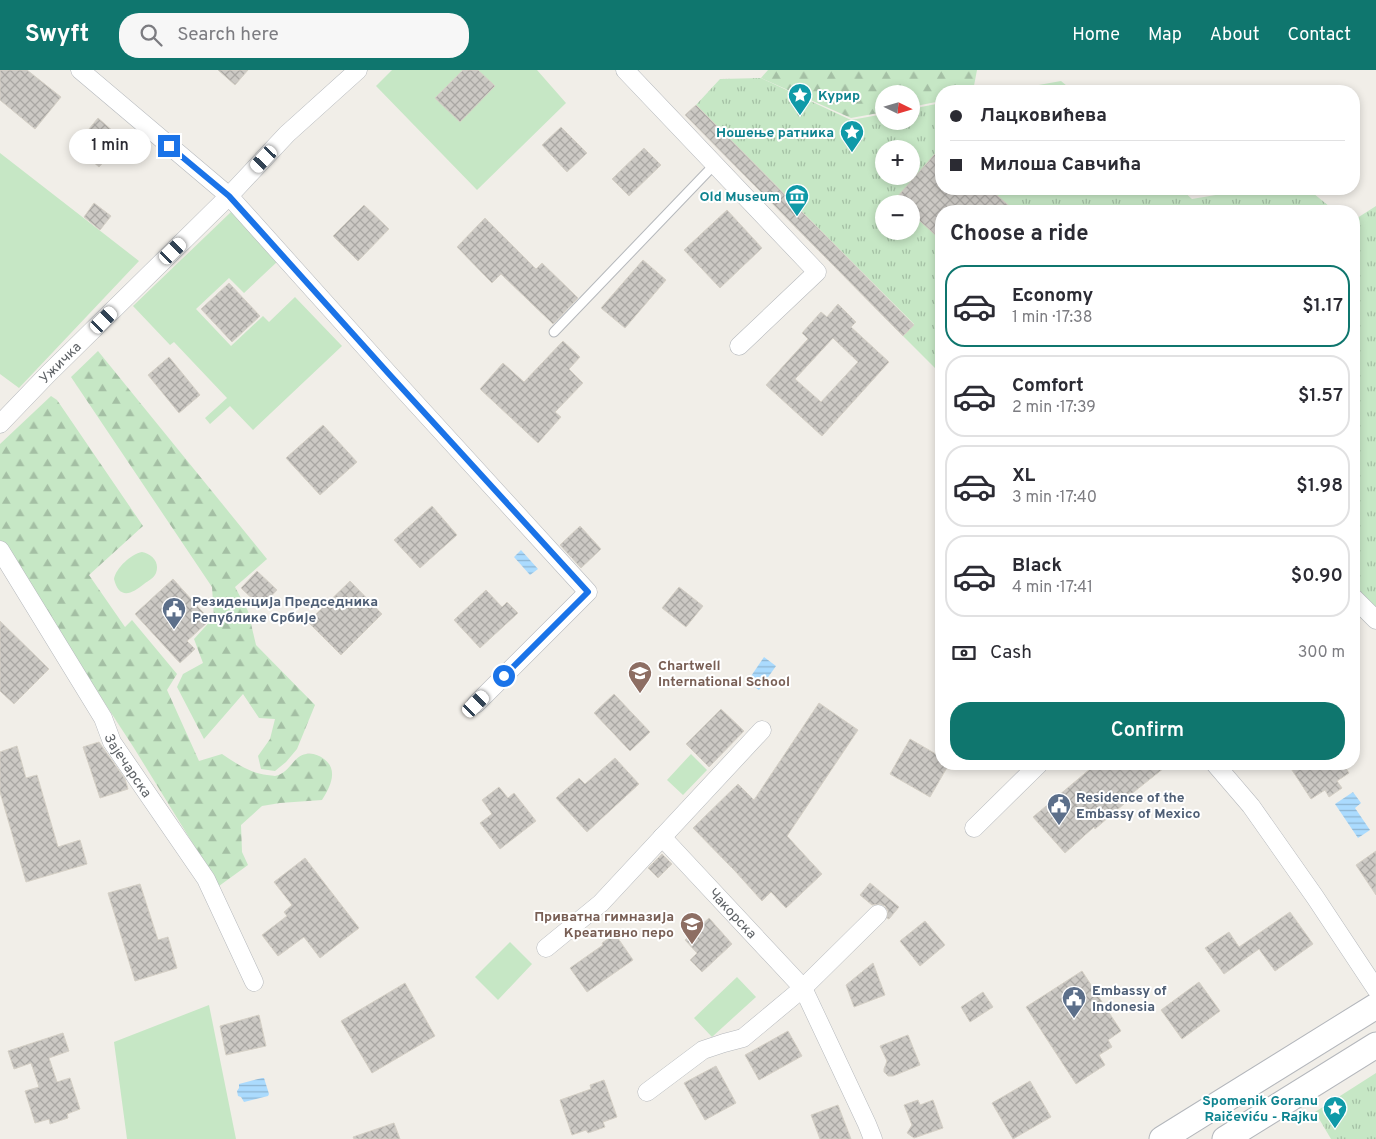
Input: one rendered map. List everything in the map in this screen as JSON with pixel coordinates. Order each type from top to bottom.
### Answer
[{"type":"main road","points":[[1162,1139],[1376,1006]]},
{"type":"main road","points":[[1225,1139],[1376,1045]]},
{"type":"street","points":[[80,70],[229,196],[588,592],[476,704]]},
{"type":"street","name":"Ужичка","points":[[0,424],[48,374],[229,196],[287,134],[358,70]]},
{"type":"street","points":[[625,70],[817,272],[738,346]]},
{"type":"street","name":"Зајечарска","points":[[0,550],[103,718],[112,742],[206,879],[254,982]]},
{"type":"street","points":[[1360,604],[1376,620]]},
{"type":"street","points":[[546,948],[600,903],[762,730]]},
{"type":"street","points":[[974,828],[1034,770]]},
{"type":"street","points":[[1220,770],[1251,806],[1316,897],[1376,989]]},
{"type":"street","name":"Чакорска","points":[[662,837],[803,988],[873,1139]]},
{"type":"street","points":[[647,1092],[704,1050],[743,1038],[803,988],[878,914]]},
{"type":"lane","points":[[554,332],[714,164]]},
{"type":"green space","points":[[392,70],[537,70],[566,103],[477,190],[376,86]]},
{"type":"green space","points":[[768,70],[977,70],[974,85],[935,85],[935,102],[920,105],[920,85],[875,85],[875,114],[851,118],[761,78]]},
{"type":"green space","points":[[761,78],[851,120],[875,116],[875,130],[920,130],[920,107],[935,104],[935,195],[1188,195],[1192,199],[1216,195],[1315,195],[1328,205],[935,205],[935,368],[903,336],[914,324],[696,105],[720,79]]},
{"type":"green space","points":[[1061,81],[1066,85],[1039,85]]},
{"type":"green space","points":[[0,153],[139,261],[19,388],[0,374]]},
{"type":"green space","points":[[1376,206],[1376,608],[1360,593],[1360,216]]},
{"type":"green space","points":[[231,212],[278,261],[244,293],[229,278],[196,309],[231,346],[263,316],[269,322],[295,297],[342,346],[253,430],[230,406],[210,424],[205,418],[227,398],[174,342],[170,345],[133,306]]},
{"type":"green space","points":[[98,351],[267,559],[235,587],[248,611],[256,645],[315,705],[297,749],[275,771],[261,769],[258,756],[270,739],[275,719],[259,718],[243,694],[204,739],[177,687],[183,674],[203,663],[194,639],[214,617],[212,587],[71,377]]},
{"type":"green space","points":[[51,396],[57,400],[143,526],[89,575],[125,627],[132,620],[177,674],[167,690],[199,761],[222,754],[249,770],[275,776],[284,772],[302,755],[311,754],[322,758],[329,763],[331,768],[332,779],[322,800],[262,806],[241,825],[242,852],[248,865],[219,886],[134,748],[0,540],[0,444]]},
{"type":"green space","points":[[142,552],[149,555],[156,562],[156,573],[151,579],[131,592],[126,593],[119,590],[114,579],[115,575],[129,559]]},
{"type":"green space","points":[[691,754],[707,770],[683,795],[667,780]]},
{"type":"green space","points":[[510,942],[532,964],[498,1000],[475,977]]},
{"type":"green space","points":[[737,977],[756,997],[712,1037],[694,1018]]},
{"type":"green space","points":[[209,1005],[236,1139],[127,1139],[114,1042]]},
{"type":"green space","points":[[1376,1073],[1376,1139],[1331,1139],[1315,1112]]},
{"type":"water","points":[[521,550],[538,569],[530,575],[514,557]]},
{"type":"water","points":[[764,657],[776,666],[759,690],[747,682]]},
{"type":"water","points":[[1353,792],[1361,803],[1355,808],[1370,830],[1358,838],[1335,804]]},
{"type":"water","points":[[264,1078],[268,1096],[244,1102],[238,1096],[239,1084]]},
{"type":"building","points":[[0,70],[27,70],[61,97],[35,129],[0,100]]},
{"type":"building","points":[[218,70],[248,70],[235,85]]},
{"type":"building","points":[[463,70],[478,70],[495,86],[460,122],[435,98]]},
{"type":"building","name":"Old Museum","points":[[696,105],[914,325],[903,336],[685,115]]},
{"type":"building","points":[[98,118],[123,140],[99,167],[75,146]]},
{"type":"building","points":[[561,127],[587,153],[567,172],[542,145]]},
{"type":"building","points":[[644,148],[661,165],[629,196],[612,179]]},
{"type":"building","points":[[935,154],[935,195],[997,195],[1008,205],[935,205],[935,235],[920,221],[920,195],[899,195],[908,185],[920,185],[920,171]]},
{"type":"building","points":[[94,203],[111,216],[100,230],[84,217]]},
{"type":"building","points":[[364,205],[389,229],[358,261],[333,236]]},
{"type":"building","points":[[727,210],[762,248],[720,288],[684,250]]},
{"type":"building","points":[[485,218],[536,269],[542,263],[578,298],[553,324],[501,274],[492,283],[457,247]]},
{"type":"building","points":[[643,260],[666,280],[625,328],[601,308]]},
{"type":"building","points":[[229,283],[260,316],[232,342],[201,309]]},
{"type":"building","points":[[838,304],[856,322],[851,327],[889,362],[822,436],[766,385],[808,339],[802,333],[821,312],[827,317]],"holes":[[[833,338],[858,362],[821,402],[795,379]]]},
{"type":"building","points":[[563,341],[580,357],[569,369],[583,383],[555,412],[561,417],[538,443],[480,389],[503,363],[524,382]]},
{"type":"building","points":[[169,357],[200,395],[179,413],[148,375]]},
{"type":"building","points":[[323,425],[357,462],[320,495],[286,458]]},
{"type":"building","points":[[432,506],[457,535],[420,568],[394,540]]},
{"type":"building","points":[[580,526],[601,549],[581,568],[560,545]]},
{"type":"building","points":[[257,571],[277,590],[261,607],[241,588]]},
{"type":"building","name":"Резиденција Председника Републике Србије","points":[[173,579],[210,620],[187,641],[195,649],[180,663],[135,614]]},
{"type":"building","points":[[350,581],[382,614],[341,655],[308,622]]},
{"type":"building","points":[[679,587],[703,606],[686,627],[662,608]]},
{"type":"building","points":[[486,590],[502,607],[507,602],[518,613],[480,648],[454,620]]},
{"type":"building","points":[[0,621],[49,669],[14,704],[0,691]]},
{"type":"building","points":[[614,694],[650,732],[630,751],[594,713]]},
{"type":"building","points":[[819,703],[858,730],[787,836],[822,874],[786,908],[771,892],[762,901],[693,828],[738,784],[754,800]]},
{"type":"building","points":[[721,709],[744,731],[709,767],[686,744]]},
{"type":"building","points":[[910,739],[935,754],[935,770],[946,770],[930,797],[890,774]]},
{"type":"building","points":[[99,742],[125,779],[128,789],[100,798],[83,747]]},
{"type":"building","points":[[17,746],[26,778],[37,775],[58,847],[80,840],[87,864],[26,882],[0,792],[0,752]]},
{"type":"building","points":[[615,758],[639,784],[587,832],[556,798],[579,778],[585,784]]},
{"type":"building","points":[[1089,770],[1161,770],[1130,795],[1132,797],[1065,853],[1033,817]]},
{"type":"building","points":[[1292,770],[1347,770],[1349,773],[1337,781],[1342,788],[1329,797],[1325,790],[1311,799]]},
{"type":"building","points":[[499,787],[508,798],[514,793],[536,821],[500,849],[480,823],[492,814],[482,800]]},
{"type":"building","points":[[1376,851],[1376,895],[1356,865]]},
{"type":"building","points":[[662,854],[672,864],[658,878],[648,868]]},
{"type":"building","points":[[305,858],[359,928],[320,958],[304,937],[278,956],[262,935],[287,916],[284,912],[292,905],[274,882]]},
{"type":"building","points":[[870,883],[899,907],[889,919],[887,918],[888,911],[885,906],[880,904],[872,905],[860,895]]},
{"type":"building","points":[[140,884],[158,940],[168,937],[177,968],[135,981],[108,893]]},
{"type":"building","points":[[1290,912],[1313,944],[1275,971],[1259,949],[1224,974],[1205,948],[1229,932],[1239,947]]},
{"type":"building","points":[[709,918],[732,944],[702,972],[690,960],[697,953],[685,940]]},
{"type":"building","points":[[925,921],[945,945],[920,966],[900,941]]},
{"type":"building","points":[[615,934],[633,960],[587,992],[570,968],[603,945],[602,943]]},
{"type":"building","points":[[873,963],[885,995],[854,1007],[846,985]]},
{"type":"building","name":"Embassy of Indonesia","points":[[1082,971],[1121,1031],[1108,1040],[1112,1047],[1099,1055],[1105,1065],[1076,1084],[1026,1007]]},
{"type":"building","points":[[1199,982],[1220,1011],[1182,1039],[1161,1010]]},
{"type":"building","points":[[405,983],[435,1036],[372,1073],[341,1021]]},
{"type":"building","points":[[983,992],[993,1007],[970,1022],[961,1007]]},
{"type":"building","points":[[259,1015],[266,1046],[226,1055],[220,1026]]},
{"type":"building","points":[[788,1031],[802,1056],[759,1080],[745,1055]]},
{"type":"building","points":[[63,1033],[69,1051],[49,1058],[57,1082],[70,1078],[80,1109],[67,1114],[68,1118],[50,1124],[49,1119],[35,1123],[25,1091],[39,1087],[31,1063],[14,1069],[8,1051]]},
{"type":"building","points":[[908,1035],[920,1065],[893,1076],[888,1076],[884,1072],[887,1061],[880,1046]]},
{"type":"building","points":[[716,1066],[736,1103],[705,1120],[684,1083]]},
{"type":"building","points":[[604,1080],[617,1117],[603,1122],[605,1127],[588,1133],[586,1130],[572,1135],[560,1100],[591,1089],[590,1085]]},
{"type":"building","points":[[1030,1081],[1051,1117],[1013,1139],[992,1103]]},
{"type":"building","points":[[918,1100],[920,1105],[933,1100],[943,1128],[914,1138],[907,1133],[912,1125],[904,1105]]},
{"type":"building","points":[[838,1105],[851,1139],[820,1139],[811,1115]]},
{"type":"building","points":[[394,1123],[400,1139],[354,1139],[353,1137]]},
{"type":"place","name":"Курир","points":[[800,116]]},
{"type":"place","name":"Ношење ратника","points":[[852,153]]},
{"type":"place","name":"Old Museum","points":[[797,217]]},
{"type":"place","name":"Резиденција Председника Републике Србије","points":[[174,630]]},
{"type":"place","name":"Chartwell International School","points":[[640,694]]},
{"type":"place","name":"Residence of the Embassy of Mexico","points":[[1059,826]]},
{"type":"place","name":"Приватна гимназија Креативно перо","points":[[692,945]]},
{"type":"place","name":"Embassy of Indonesia","points":[[1074,1019]]},
{"type":"place","name":"Spomenik Goranu Raičeviću - Rajku","points":[[1335,1129]]},
{"type":"route","points":[[169,146],[229,196],[588,592],[504,676]]}]
